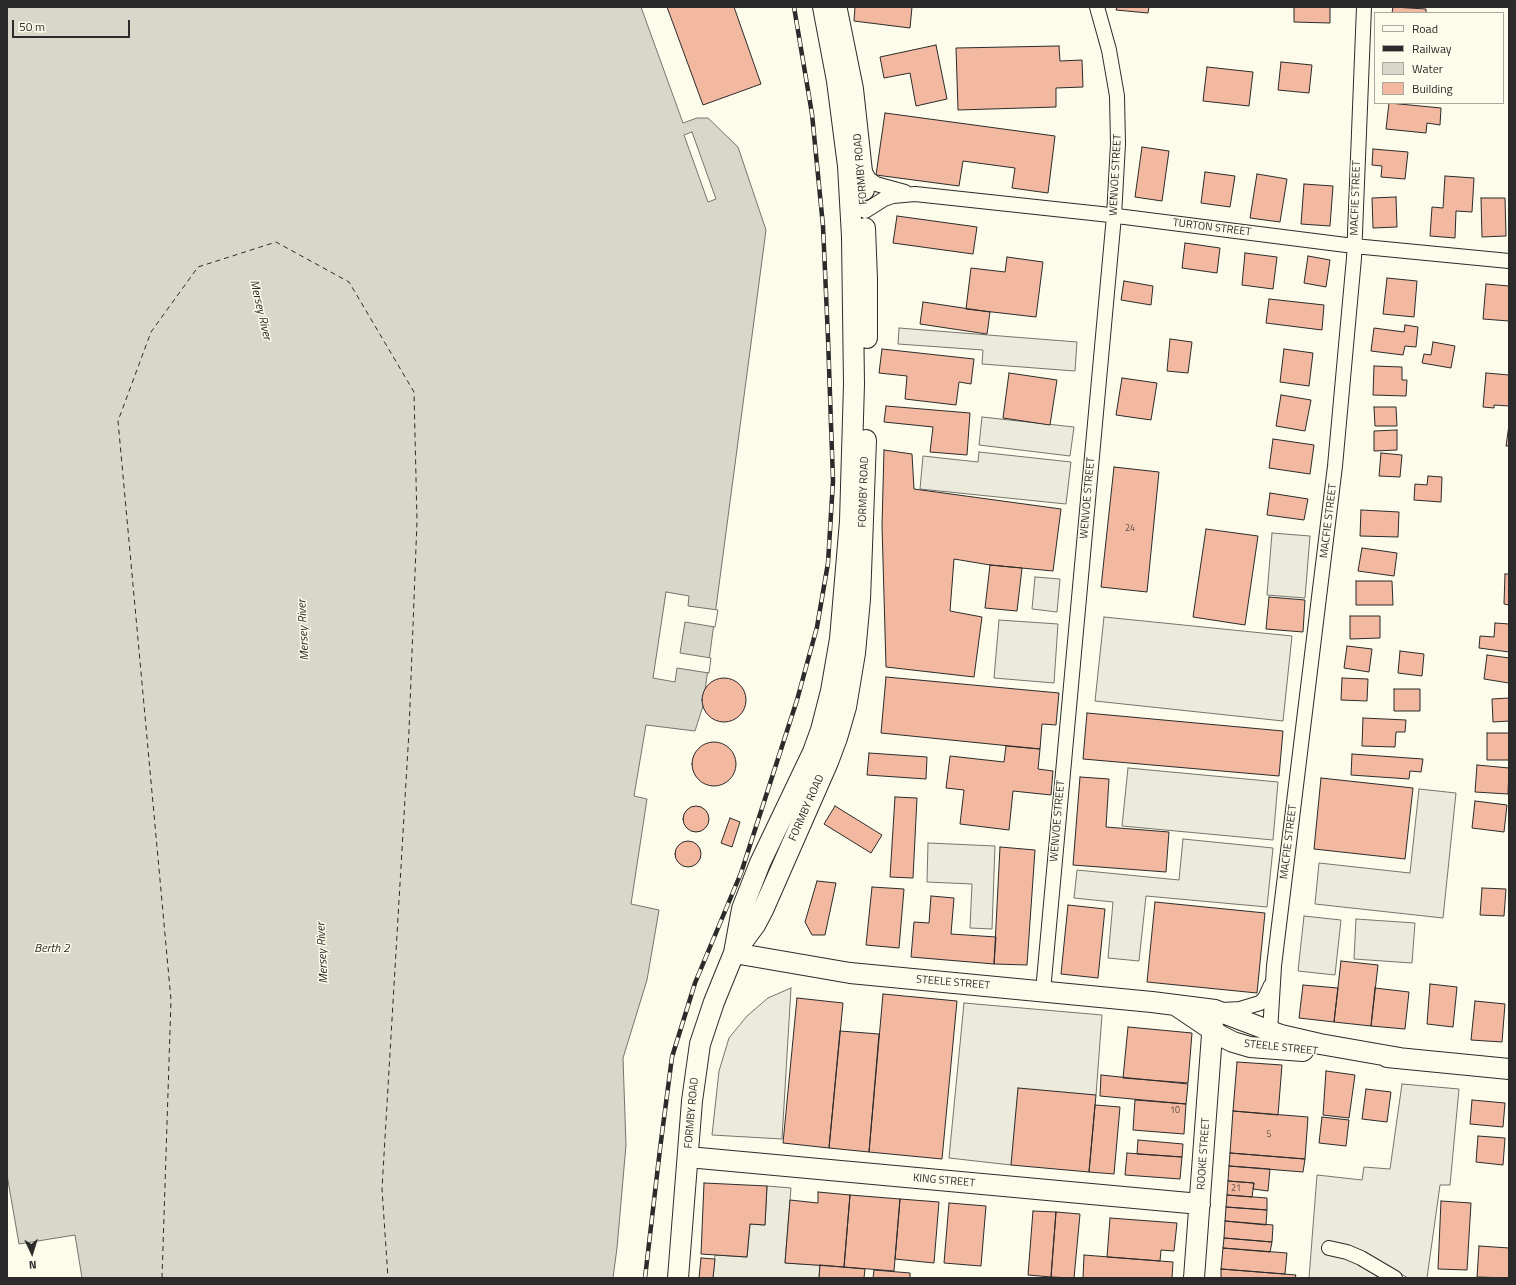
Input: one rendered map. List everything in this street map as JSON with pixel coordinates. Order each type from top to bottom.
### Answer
[{"type":"main road","name":"FORMBY ROAD","points":[[678,1278],[692,1101],[700,1044],[714,1002],[734,953],[742,909],[760,863],[813,752],[821,730],[831,691],[840,639],[850,521],[854,384],[852,237],[848,166],[837,81],[823,7]]},
{"type":"main road","name":"FORMBY ROAD","points":[[734,953],[755,925],[763,910],[824,769],[842,722],[851,682],[860,599],[865,472],[867,279],[865,211],[862,161],[853,89],[836,7]]},
{"type":"main road","name":"STEELE STREET","points":[[734,953],[850,973],[1173,1004],[1216,1010],[1270,1032],[1320,1044],[1400,1058]]},
{"type":"main road","name":"STEELE STREET","points":[[1173,1004],[1233,1042],[1250,1047],[1400,1058],[1509,1069]]},
{"type":"main road","name":"ROOKE STREET","points":[[1194,1278],[1211,1069],[1212,1030],[1216,1010]]},
{"type":"main road","name":"KING STREET","points":[[688,1157],[1200,1204]]},
{"type":"street","name":"WENVOE STREET","points":[[1043,991],[1114,216],[1118,144],[1117,96],[1109,50],[1097,7]]},
{"type":"street","name":"MACFIE STREET","points":[[1270,1032],[1273,977],[1335,466],[1354,258],[1364,7]]},
{"type":"street","name":"TURTON STREET","points":[[862,161],[865,174],[876,184],[915,194],[1114,216],[1354,246],[1509,261]]},
{"type":"street","name":"TURTON STREET","points":[[865,211],[884,199],[893,196],[915,194]]},
{"type":"street","points":[[1216,1010],[1240,1009],[1260,1003],[1268,994],[1273,977]]},
{"type":"street","points":[[1329,1248],[1347,1252],[1361,1258],[1395,1278]]},
{"type":"shaded area","points":[[899,328],[1077,342],[1075,371],[982,364],[983,350],[898,344]]},
{"type":"shaded area","points":[[982,417],[1074,427],[1070,456],[979,445]]},
{"type":"shaded area","points":[[979,452],[1071,462],[1066,504],[920,489],[923,456],[978,462]]},
{"type":"shaded area","points":[[1272,533],[1310,536],[1305,598],[1267,595]]},
{"type":"shaded area","points":[[1035,577],[1060,579],[1057,612],[1032,609]]},
{"type":"shaded area","points":[[1104,617],[1292,636],[1283,721],[1095,701]]},
{"type":"shaded area","points":[[999,620],[1058,624],[1054,683],[994,678]]},
{"type":"shaded area","points":[[1128,768],[1278,782],[1273,840],[1122,826]]},
{"type":"shaded area","points":[[1419,789],[1456,793],[1443,918],[1315,904],[1319,863],[1410,873]]},
{"type":"shaded area","points":[[1183,839],[1273,848],[1267,907],[1146,896],[1139,961],[1108,958],[1113,902],[1074,898],[1077,870],[1179,880]]},
{"type":"shaded area","points":[[928,843],[995,846],[992,929],[970,928],[972,884],[927,882]]},
{"type":"shaded area","points":[[1304,916],[1341,920],[1335,975],[1298,971]]},
{"type":"shaded area","points":[[1356,919],[1415,923],[1412,963],[1354,959]]},
{"type":"shaded area","points":[[791,988],[782,1139],[712,1135],[719,1071],[729,1038],[747,1016],[768,998]]},
{"type":"shaded area","points":[[964,1003],[1102,1015],[1096,1095],[1011,1165],[949,1158]]},
{"type":"shaded area","points":[[1402,1084],[1459,1089],[1450,1185],[1440,1185],[1427,1278],[1408,1278],[1388,1266],[1387,1278],[1309,1278],[1317,1175],[1362,1180],[1364,1167],[1390,1169]]},
{"type":"shaded area","points":[[767,1186],[791,1188],[785,1263],[820,1265],[819,1278],[713,1278],[715,1255],[747,1257],[750,1224],[765,1225]]},
{"type":"water","points":[[7,7],[641,7],[683,123],[697,118],[708,118],[738,147],[766,230],[703,706],[695,731],[646,725],[634,796],[647,799],[631,904],[659,910],[647,980],[623,1058],[626,1145],[613,1278],[82,1278],[75,1235],[19,1244],[7,1175]]},
{"type":"pier","points":[[692,132],[716,199],[708,202],[684,135]]},
{"type":"pier","points":[[666,592],[689,596],[688,606],[718,610],[715,627],[685,622],[680,653],[711,658],[709,673],[677,668],[675,682],[653,678]]},
{"type":"building","points":[[667,7],[734,7],[761,84],[703,105]]},
{"type":"building","points":[[855,7],[912,7],[910,28],[854,21]]},
{"type":"building","points":[[1117,7],[1149,7],[1148,13],[1116,10]]},
{"type":"building","points":[[1294,7],[1330,7],[1330,23],[1294,22]]},
{"type":"building","points":[[1393,7],[1426,9],[1426,12],[1392,12]]},
{"type":"building","points":[[936,45],[947,99],[916,106],[910,73],[884,78],[880,57]]},
{"type":"building","points":[[1059,46],[1060,61],[1082,60],[1083,87],[1056,88],[1056,107],[958,110],[956,48]]},
{"type":"building","points":[[1281,62],[1312,65],[1309,93],[1278,90]]},
{"type":"building","points":[[1207,67],[1253,72],[1249,106],[1203,101]]},
{"type":"building","points":[[1389,104],[1441,108],[1440,125],[1427,123],[1426,133],[1386,129]]},
{"type":"building","points":[[885,113],[1055,136],[1048,193],[1012,188],[1015,168],[963,161],[959,186],[876,175]]},
{"type":"building","points":[[1142,147],[1169,151],[1162,201],[1135,197]]},
{"type":"building","points":[[1373,149],[1408,152],[1405,179],[1381,177],[1382,166],[1372,165]]},
{"type":"building","points":[[1205,172],[1235,176],[1230,207],[1201,203]]},
{"type":"building","points":[[1257,174],[1287,179],[1280,222],[1250,218]]},
{"type":"building","points":[[1445,176],[1474,178],[1472,212],[1456,211],[1455,238],[1430,236],[1432,207],[1443,208]]},
{"type":"building","points":[[1304,184],[1333,186],[1330,226],[1301,224]]},
{"type":"building","points":[[1396,197],[1397,227],[1373,228],[1372,198]]},
{"type":"building","points":[[1481,198],[1505,198],[1506,236],[1482,237]]},
{"type":"building","points":[[897,216],[977,227],[973,254],[893,243]]},
{"type":"building","points":[[1185,243],[1220,248],[1217,273],[1182,268]]},
{"type":"building","points":[[1245,253],[1277,257],[1273,289],[1242,285]]},
{"type":"building","points":[[1308,256],[1330,260],[1326,287],[1304,283]]},
{"type":"building","points":[[1007,257],[1043,262],[1036,317],[966,309],[971,268],[1005,272]]},
{"type":"building","points":[[1387,278],[1417,281],[1414,317],[1383,314]]},
{"type":"building","points":[[1124,281],[1153,286],[1151,305],[1121,300]]},
{"type":"building","points":[[1486,284],[1509,286],[1509,321],[1483,319]]},
{"type":"building","points":[[1269,299],[1324,305],[1322,330],[1266,323]]},
{"type":"building","points":[[923,302],[990,312],[987,334],[920,324]]},
{"type":"building","points":[[1405,325],[1418,327],[1416,347],[1405,346],[1403,355],[1371,351],[1374,328],[1404,332]]},
{"type":"building","points":[[1170,339],[1192,342],[1188,373],[1167,371]]},
{"type":"building","points":[[1433,342],[1455,346],[1451,368],[1422,363],[1424,354],[1431,355]]},
{"type":"building","points":[[882,349],[974,359],[971,384],[959,382],[956,405],[905,399],[907,376],[879,373]]},
{"type":"building","points":[[1284,349],[1313,353],[1309,386],[1280,382]]},
{"type":"building","points":[[1374,366],[1402,367],[1402,380],[1407,380],[1406,396],[1373,395]]},
{"type":"building","points":[[1009,373],[1057,380],[1050,425],[1003,418]]},
{"type":"building","points":[[1486,373],[1509,375],[1509,406],[1494,405],[1494,408],[1483,407]]},
{"type":"building","points":[[1122,378],[1157,383],[1151,420],[1116,415]]},
{"type":"building","points":[[1281,395],[1311,400],[1305,431],[1276,426]]},
{"type":"building","points":[[886,406],[970,413],[967,455],[930,452],[933,427],[884,422]]},
{"type":"building","points":[[1374,407],[1396,407],[1397,426],[1375,426]]},
{"type":"building","points":[[1509,425],[1509,446],[1506,446]]},
{"type":"building","points":[[1397,430],[1397,450],[1374,451],[1374,431]]},
{"type":"building","points":[[1273,439],[1314,445],[1310,474],[1269,468]]},
{"type":"building","points":[[884,450],[912,454],[914,489],[1061,509],[1053,571],[990,565],[954,559],[950,611],[982,617],[974,677],[886,667],[882,525]]},
{"type":"building","points":[[1381,453],[1402,455],[1400,477],[1379,476]]},
{"type":"building","points":[[1114,467],[1159,472],[1147,592],[1101,587]]},
{"type":"building","points":[[1428,476],[1442,477],[1441,502],[1414,500],[1415,484],[1427,485]]},
{"type":"building","points":[[1270,493],[1308,499],[1304,520],[1267,515]]},
{"type":"building","points":[[1361,510],[1399,512],[1398,537],[1360,536]]},
{"type":"building","points":[[1206,529],[1258,536],[1245,625],[1193,617]]},
{"type":"building","points":[[1362,548],[1397,553],[1394,576],[1358,571]]},
{"type":"building","points":[[990,565],[1022,568],[1017,611],[985,608]]},
{"type":"building","points":[[1505,574],[1509,574],[1509,605],[1504,604]]},
{"type":"building","points":[[1356,581],[1392,581],[1393,605],[1356,605]]},
{"type":"building","points":[[1269,597],[1305,600],[1303,632],[1266,629]]},
{"type":"building","points":[[1350,616],[1380,616],[1380,638],[1350,639]]},
{"type":"building","points":[[1495,623],[1509,624],[1509,652],[1479,648],[1480,636],[1494,637]]},
{"type":"building","points":[[1347,646],[1372,649],[1369,672],[1344,668]]},
{"type":"building","points":[[1400,651],[1424,654],[1422,676],[1398,673]]},
{"type":"building","points":[[1487,655],[1509,658],[1509,683],[1484,679]]},
{"type":"building","points":[[886,677],[1059,693],[1056,725],[1042,724],[1040,749],[881,733]]},
{"type":"building","points":[[728,678],[740,684],[745,692],[745,708],[740,716],[732,721],[720,722],[708,716],[703,708],[702,696],[708,684],[716,679]]},
{"type":"building","points":[[1342,678],[1368,679],[1367,701],[1341,700]]},
{"type":"building","points":[[1394,689],[1420,689],[1420,711],[1394,711]]},
{"type":"building","points":[[1509,698],[1509,721],[1493,722],[1492,699]]},
{"type":"building","points":[[1087,713],[1283,731],[1279,776],[1083,759]]},
{"type":"building","points":[[1363,718],[1406,720],[1405,732],[1396,732],[1395,747],[1362,746]]},
{"type":"building","points":[[1487,733],[1509,733],[1509,760],[1487,760]]},
{"type":"building","points":[[718,742],[730,748],[735,756],[735,772],[730,780],[722,785],[710,786],[698,780],[693,772],[692,760],[698,748],[706,743]]},
{"type":"building","points":[[1006,746],[1040,749],[1038,769],[1053,771],[1051,795],[1013,791],[1009,830],[960,824],[964,790],[946,788],[950,756],[1004,762]]},
{"type":"building","points":[[869,753],[927,757],[926,779],[867,775]]},
{"type":"building","points":[[1352,754],[1423,759],[1421,772],[1410,771],[1409,779],[1351,775]]},
{"type":"building","points":[[1477,765],[1509,768],[1508,794],[1475,792]]},
{"type":"building","points":[[1080,777],[1109,779],[1106,827],[1169,832],[1166,872],[1073,865]]},
{"type":"building","points":[[1321,778],[1413,788],[1405,859],[1314,849]]},
{"type":"building","points":[[895,797],[917,798],[913,878],[890,877]]},
{"type":"building","points":[[1475,801],[1507,805],[1504,832],[1472,828]]},
{"type":"building","points":[[696,806],[705,810],[709,819],[705,828],[696,832],[687,828],[683,819],[687,810]]},
{"type":"building","points":[[835,806],[882,835],[871,853],[824,824]]},
{"type":"building","points":[[730,818],[740,822],[732,847],[721,843]]},
{"type":"building","points":[[688,841],[697,845],[701,854],[697,863],[688,867],[679,863],[675,854],[679,845]]},
{"type":"building","points":[[1000,847],[1035,850],[1027,965],[994,964]]},
{"type":"building","points":[[817,881],[836,883],[825,935],[812,935],[805,922]]},
{"type":"building","points":[[872,887],[904,889],[899,948],[866,945]]},
{"type":"building","points":[[1482,888],[1506,889],[1504,916],[1480,915]]},
{"type":"building","points":[[931,896],[954,898],[951,934],[996,937],[994,964],[911,957],[914,922],[929,923]]},
{"type":"building","points":[[1155,902],[1265,913],[1257,993],[1147,982]]},
{"type":"building","points":[[1068,905],[1105,909],[1098,978],[1061,974]]},
{"type":"building","points":[[1341,961],[1378,965],[1371,1026],[1334,1022]]},
{"type":"building","points":[[1430,984],[1457,987],[1453,1027],[1427,1024]]},
{"type":"building","points":[[1303,985],[1338,988],[1334,1022],[1299,1018]]},
{"type":"building","points":[[1375,988],[1409,992],[1405,1029],[1371,1026]]},
{"type":"building","points":[[883,994],[957,1001],[942,1159],[869,1152]]},
{"type":"building","points":[[797,998],[843,1003],[829,1148],[783,1143]]},
{"type":"building","points":[[1475,1001],[1505,1004],[1502,1042],[1471,1040]]},
{"type":"building","points":[[1128,1027],[1192,1033],[1188,1083],[1123,1078]]},
{"type":"building","points":[[840,1031],[879,1034],[869,1152],[829,1148]]},
{"type":"building","points":[[1237,1062],[1282,1065],[1278,1115],[1233,1111]]},
{"type":"building","points":[[1326,1071],[1355,1075],[1349,1118],[1323,1115]]},
{"type":"building","points":[[1101,1075],[1188,1084],[1186,1104],[1100,1096]]},
{"type":"building","points":[[1018,1088],[1096,1095],[1089,1172],[1011,1165]]},
{"type":"building","points":[[1366,1089],[1391,1092],[1387,1122],[1362,1119]]},
{"type":"building","points":[[1135,1100],[1186,1104],[1184,1134],[1133,1130]]},
{"type":"building","points":[[1472,1100],[1505,1103],[1503,1127],[1470,1124]]},
{"type":"building","points":[[1095,1105],[1120,1107],[1114,1174],[1089,1172]]},
{"type":"building","points":[[1233,1111],[1308,1117],[1305,1159],[1230,1153]]},
{"type":"building","points":[[1322,1117],[1349,1120],[1346,1146],[1319,1143]]},
{"type":"building","points":[[1478,1136],[1505,1138],[1503,1165],[1476,1162]]},
{"type":"building","points":[[1138,1140],[1183,1144],[1182,1157],[1137,1154]]},
{"type":"building","points":[[1127,1153],[1182,1157],[1180,1179],[1125,1175]]},
{"type":"building","points":[[1230,1153],[1305,1159],[1303,1172],[1229,1166]]},
{"type":"building","points":[[1229,1166],[1270,1169],[1268,1191],[1253,1189],[1254,1183],[1228,1181]]},
{"type":"building","points":[[1228,1181],[1254,1183],[1252,1197],[1227,1195]]},
{"type":"building","points":[[704,1183],[767,1186],[765,1225],[750,1224],[747,1257],[701,1254]]},
{"type":"building","points":[[818,1192],[850,1195],[844,1267],[785,1263],[790,1200],[818,1203]]},
{"type":"building","points":[[850,1195],[900,1199],[894,1271],[844,1267]]},
{"type":"building","points":[[1227,1195],[1267,1198],[1267,1210],[1226,1207]]},
{"type":"building","points":[[900,1199],[939,1202],[934,1263],[895,1259]]},
{"type":"building","points":[[1441,1201],[1471,1203],[1467,1270],[1438,1269]]},
{"type":"building","points":[[949,1203],[986,1206],[981,1266],[944,1263]]},
{"type":"building","points":[[1226,1207],[1267,1210],[1266,1225],[1225,1221]]},
{"type":"building","points":[[1033,1211],[1056,1212],[1051,1277],[1028,1275]]},
{"type":"building","points":[[1056,1212],[1080,1214],[1074,1278],[1051,1277]]},
{"type":"building","points":[[1110,1218],[1177,1223],[1174,1251],[1161,1250],[1160,1261],[1107,1257]]},
{"type":"building","points":[[1225,1221],[1273,1225],[1272,1242],[1224,1238]]},
{"type":"building","points":[[1224,1238],[1272,1242],[1270,1252],[1223,1248]]},
{"type":"building","points":[[1479,1246],[1509,1248],[1509,1278],[1477,1277]]},
{"type":"building","points":[[1223,1248],[1287,1253],[1285,1274],[1221,1269]]},
{"type":"building","points":[[1084,1255],[1173,1262],[1172,1278],[1083,1278]]},
{"type":"building","points":[[701,1258],[715,1259],[713,1278],[699,1278]]},
{"type":"building","points":[[820,1265],[865,1269],[864,1278],[819,1278]]},
{"type":"building","points":[[1221,1269],[1296,1275],[1295,1278],[1221,1278]]},
{"type":"building","points":[[874,1270],[910,1273],[910,1278],[873,1278]]},
{"type":"ferry route","points":[[162,1278],[171,1000],[118,421],[151,332],[198,267],[276,242],[349,282],[414,392],[417,521],[409,731],[382,1189],[388,1278]]},
{"type":"railway","points":[[645,1278],[672,1057],[695,983],[741,873],[797,700],[817,627],[828,563],[833,481],[823,226],[812,114],[794,7]]},
{"type":"water label","name":"Mersey River","points":[[260,310]]},
{"type":"water label","name":"Mersey River","points":[[304,630]]},
{"type":"water label","name":"Berth 2","points":[[52,949]]},
{"type":"water label","name":"Mersey River","points":[[323,953]]}]
